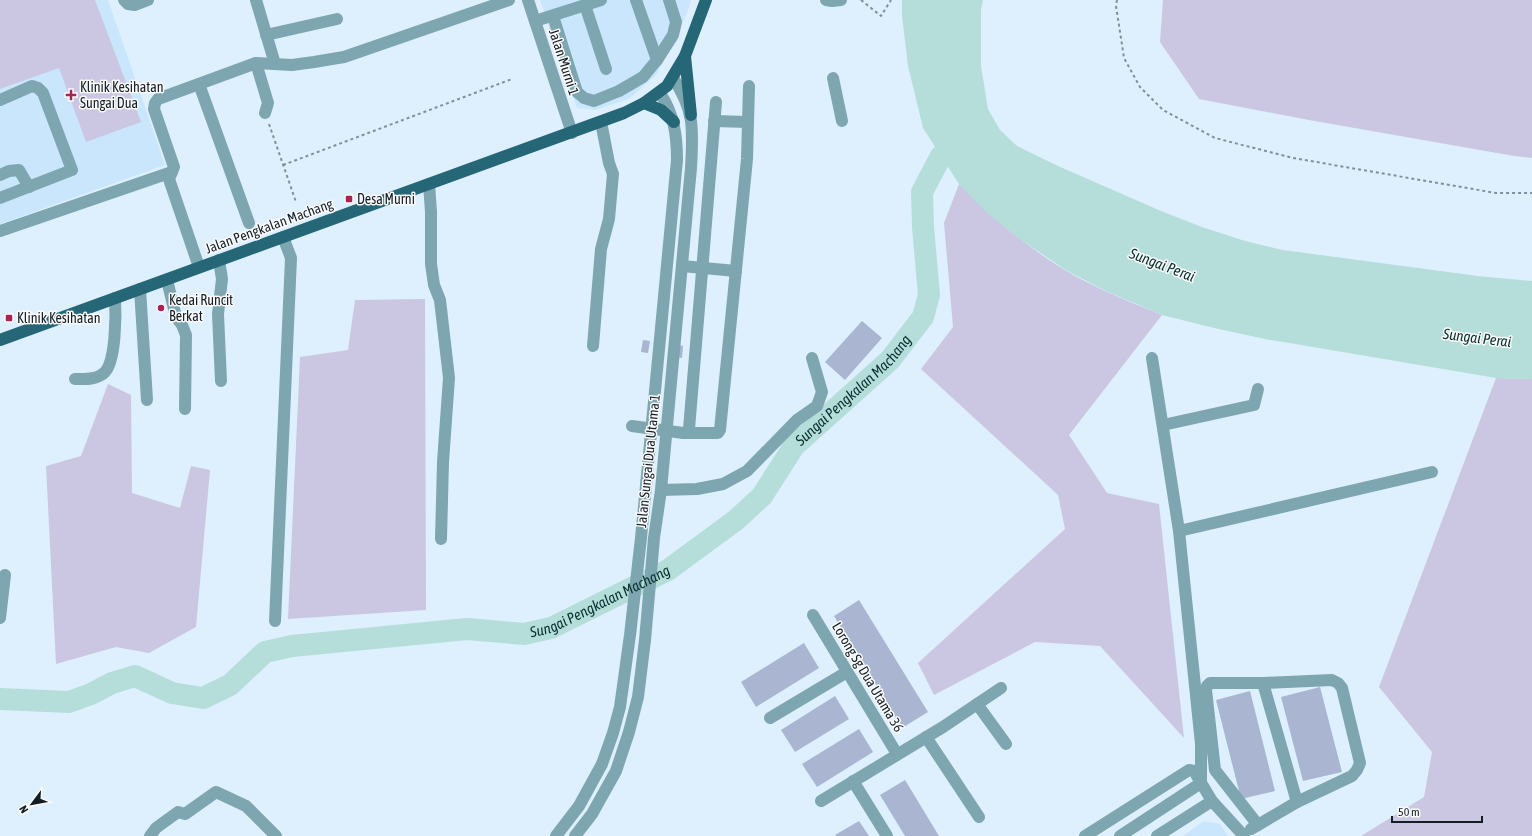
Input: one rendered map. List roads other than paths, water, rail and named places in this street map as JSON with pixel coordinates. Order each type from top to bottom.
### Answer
[{"type":"main road","name":"Jalan Pengkalan Machang","points":[[0,340],[624,114],[660,93],[673,78],[685,56],[706,0]]},
{"type":"main road","points":[[685,56],[691,115]]},
{"type":"main road","points":[[644,103],[661,110],[674,122]]},
{"type":"street","points":[[124,0],[128,4],[135,4],[148,0]]},
{"type":"street","points":[[256,0],[275,64]]},
{"type":"street","points":[[199,267],[169,179],[174,167],[154,109],[155,103],[158,99],[256,63],[292,65],[344,57],[510,0]]},
{"type":"street","name":"Jalan Murni 1","points":[[528,0],[572,133]]},
{"type":"street","points":[[535,21],[601,0]]},
{"type":"street","points":[[636,0],[657,60]]},
{"type":"street","points":[[553,16],[578,92],[584,98],[594,101],[619,91],[644,77],[657,60],[673,35],[676,22],[669,0]]},
{"type":"street","points":[[826,0],[841,0]]},
{"type":"street","points":[[585,5],[606,69]]},
{"type":"street","points":[[266,35],[337,19]]},
{"type":"street","points":[[256,63],[268,103],[265,113]]},
{"type":"street","name":"Jalan Sungai Dua Utama 1","points":[[575,836],[592,814],[616,771],[629,732],[638,697],[645,640],[654,538],[667,431],[691,168],[691,115],[683,93],[673,78]]},
{"type":"street","points":[[833,78],[842,121]]},
{"type":"street","points":[[199,84],[249,223]]},
{"type":"street","points":[[0,100],[32,86],[38,88],[43,93],[72,170],[0,198]]},
{"type":"street","points":[[632,426],[687,433],[714,434],[718,433],[720,430],[747,159],[749,86]]},
{"type":"street","name":"Jalan Sungai Dua Utama 1","points":[[556,836],[579,806],[602,764],[620,707],[641,538],[677,160],[677,139],[674,122],[660,93]]},
{"type":"street","points":[[687,433],[690,429],[716,102]]},
{"type":"street","points":[[593,346],[601,249],[609,219],[613,174],[609,163],[601,122]]},
{"type":"street","points":[[714,122],[748,122]]},
{"type":"street","points":[[0,175],[9,171],[19,170],[29,186]]},
{"type":"street","points":[[0,231],[172,172]]},
{"type":"street","points":[[429,184],[431,212],[431,264],[434,285],[440,300],[449,378],[443,462],[441,539]]},
{"type":"street","points":[[275,621],[291,258],[283,237]]},
{"type":"street","points":[[219,260],[222,279],[218,314],[221,381]]},
{"type":"street","points":[[682,266],[736,271]]},
{"type":"street","points":[[166,280],[176,317],[182,325],[186,335],[185,409]]},
{"type":"street","points":[[140,289],[148,400]]},
{"type":"street","points":[[75,378],[95,378],[106,371],[109,364],[116,330],[115,298]]},
{"type":"street","points":[[661,490],[697,489],[723,484],[747,471],[797,420],[817,406],[822,392],[812,358]]},
{"type":"street","points":[[1152,358],[1179,531],[1200,744],[1202,783]]},
{"type":"street","points":[[1163,425],[1254,405],[1258,389]]},
{"type":"street","points":[[1179,531],[1432,472]]},
{"type":"street","points":[[0,618],[5,575]]},
{"type":"street","name":"Lorong Sg Dua Utama 36","points":[[813,616],[897,754]]},
{"type":"street","points":[[770,718],[847,672]]},
{"type":"street","points":[[1085,836],[1189,770],[1194,771],[1212,801],[1243,835],[1297,802],[1352,776],[1360,763],[1342,688],[1338,683],[1332,680],[1263,683],[1210,683],[1207,686],[1206,690],[1215,770],[1258,825]]},
{"type":"street","points":[[1263,683],[1297,802]]},
{"type":"street","points":[[821,801],[943,727],[1001,688]]},
{"type":"street","points":[[977,704],[1006,744]]},
{"type":"street","points":[[926,737],[979,817]]},
{"type":"street","points":[[853,781],[887,836]]},
{"type":"street","points":[[1120,836],[1202,783]]},
{"type":"street","points":[[150,836],[156,828],[178,812],[185,814],[216,792],[246,806],[276,836]]},
{"type":"street","points":[[1157,836],[1212,801]]},
{"type":"water","name":"Sungai Perai","points":[[902,0],[983,0],[981,10],[981,66],[988,109],[1000,130],[1017,146],[1058,166],[1161,211],[1202,227],[1245,241],[1283,250],[1478,276],[1532,281],[1532,379],[1496,378],[1265,339],[1214,328],[1162,315],[1108,292],[1067,271],[1017,237],[985,211],[959,184],[923,128],[908,66],[902,16]]},
{"type":"waterway","name":"Sungai Pengkalan Machang","points":[[0,699],[69,702],[91,694],[112,683],[135,676],[172,693],[203,698],[230,685],[265,652],[292,646],[467,629],[524,634],[551,628],[668,570],[736,520],[762,496],[794,446],[890,360],[923,317],[929,295],[923,227],[922,192],[941,156],[963,137]]},
{"type":"place","name":"Klinik Kesihatan Sungai Dua","points":[[71,95]]},
{"type":"place","name":"Desa Murni","points":[[349,199]]},
{"type":"place","name":"Kedai Runcit Berkat","points":[[161,308]]},
{"type":"place","name":"Klinik Kesihatan","points":[[9,318]]}]
